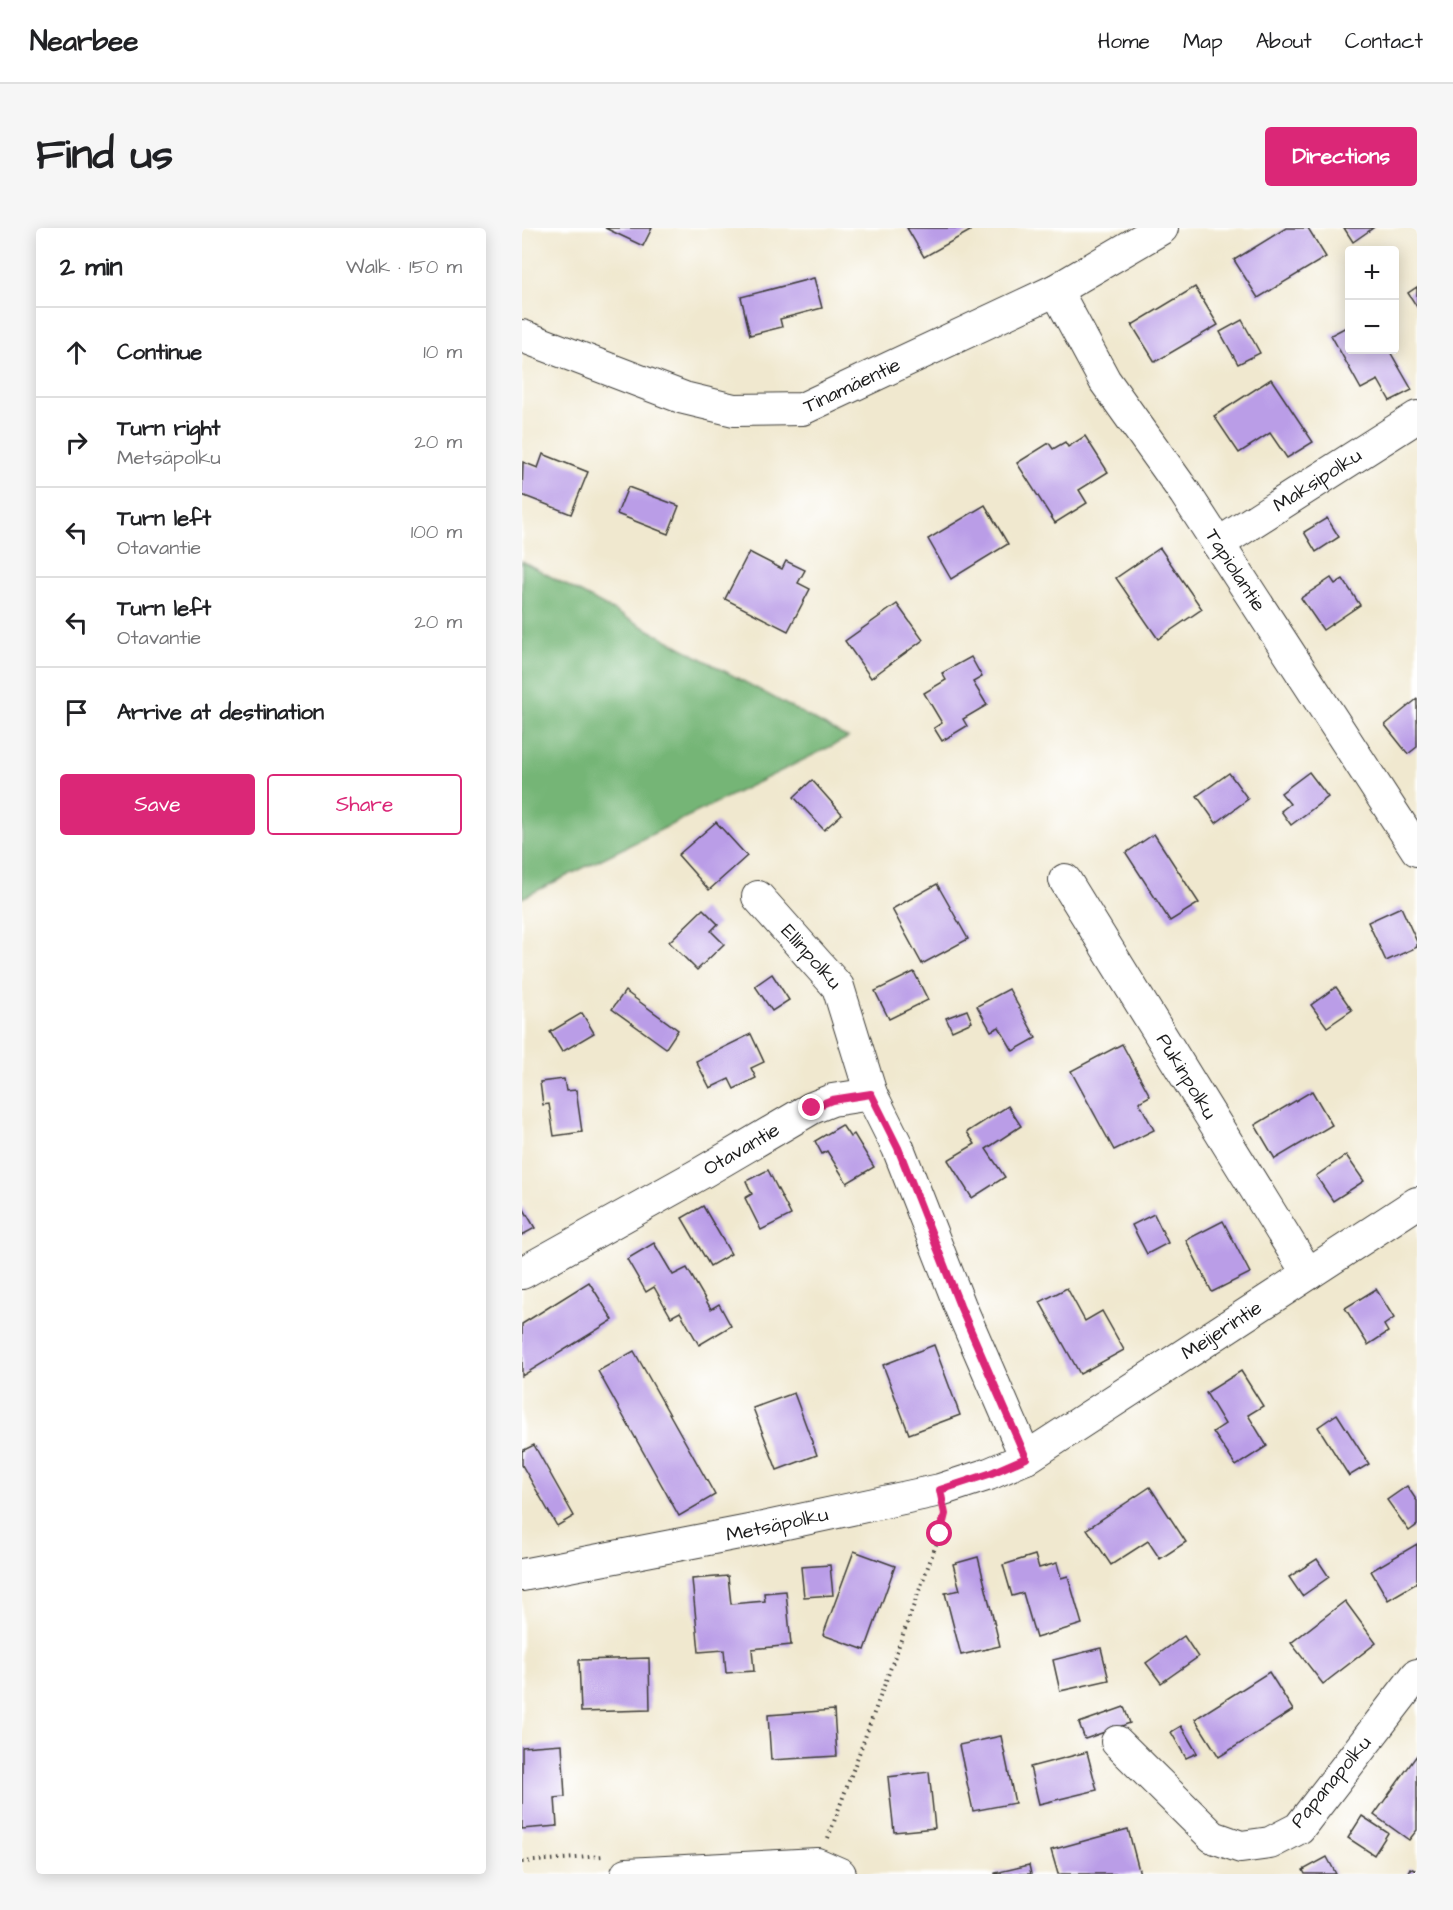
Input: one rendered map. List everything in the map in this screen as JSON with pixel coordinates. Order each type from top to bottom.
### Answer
[{"type":"street","name":"Tinamäentie","points":[[522,336],[684,398],[734,410],[802,409],[1056,290],[1162,228]]},
{"type":"street","name":"Tapiolantie","points":[[1056,290],[1105,381],[1185,493],[1408,818],[1417,850]]},
{"type":"street","name":"Maksipolku","points":[[1218,544],[1417,417]]},
{"type":"street","name":"Pukinpolku","points":[[1065,880],[1308,1274]]},
{"type":"street","name":"Ellinpolku","points":[[758,897],[838,987],[871,1094]]},
{"type":"street","name":"Otavantie","points":[[522,1273],[812,1108],[832,1100],[871,1094]]},
{"type":"street","points":[[871,1094],[898,1148],[960,1306],[1026,1458]]},
{"type":"street","name":"Meijerintie","points":[[1026,1458],[1417,1203]]},
{"type":"street","name":"Metsäpolku","points":[[522,1575],[749,1531],[940,1490],[989,1474],[1026,1458]]},
{"type":"street","name":"Papanapolku","points":[[1117,1742],[1213,1837],[1241,1847],[1270,1843],[1299,1828],[1417,1675]]},
{"type":"street","points":[[627,1874],[829,1869]]},
{"type":"path","points":[[829,1869],[940,1534],[945,1514],[940,1490]]},
{"type":"green space","points":[[522,561],[848,738],[522,898]]},
{"type":"building","points":[[605,228],[652,228],[643,246]]},
{"type":"building","points":[[907,228],[968,228],[970,231],[924,257]]},
{"type":"building","points":[[1286,228],[1308,228],[1326,257],[1258,298],[1234,260]]},
{"type":"building","points":[[1344,228],[1373,228],[1353,242]]},
{"type":"building","points":[[814,278],[822,308],[780,319],[782,327],[750,335],[741,297]]},
{"type":"building","points":[[1195,287],[1218,325],[1155,362],[1132,325]]},
{"type":"building","points":[[1417,287],[1417,307],[1408,293]]},
{"type":"building","points":[[1242,320],[1260,353],[1238,364],[1220,332]]},
{"type":"building","points":[[1345,328],[1345,354],[1391,354],[1412,390],[1390,401],[1378,380],[1361,389],[1331,335]]},
{"type":"building","points":[[1271,379],[1313,442],[1287,458],[1270,433],[1239,453],[1214,416]]},
{"type":"building","points":[[1085,436],[1108,472],[1079,490],[1087,503],[1055,523],[1017,463],[1049,443],[1053,449],[1065,442],[1068,447]]},
{"type":"building","points":[[543,454],[588,472],[571,514],[522,495],[523,462],[538,468]]},
{"type":"building","points":[[628,487],[679,506],[668,534],[617,514]]},
{"type":"building","points":[[985,505],[1008,544],[951,579],[928,539]]},
{"type":"building","points":[[1327,518],[1339,537],[1316,552],[1304,532]]},
{"type":"building","points":[[1160,548],[1202,609],[1158,639],[1116,578]]},
{"type":"building","points":[[749,552],[782,569],[786,561],[805,570],[798,583],[810,589],[788,631],[725,599]]},
{"type":"building","points":[[1331,578],[1335,584],[1343,579],[1360,605],[1323,630],[1301,598]]},
{"type":"building","points":[[897,604],[923,640],[871,678],[845,641]]},
{"type":"building","points":[[971,657],[982,677],[973,682],[987,705],[963,719],[967,726],[942,741],[934,728],[942,723],[924,693],[946,680],[942,673]]},
{"type":"building","points":[[1417,699],[1417,747],[1408,754],[1385,725]]},
{"type":"building","points":[[1309,772],[1328,797],[1291,825],[1281,811],[1290,804],[1281,793]]},
{"type":"building","points":[[1229,773],[1248,799],[1216,823],[1197,796]]},
{"type":"building","points":[[812,780],[842,814],[824,830],[794,797]]},
{"type":"building","points":[[716,822],[747,856],[709,890],[678,855]]},
{"type":"building","points":[[1154,834],[1199,903],[1170,921],[1126,853]]},
{"type":"building","points":[[937,884],[968,939],[922,964],[892,909]]},
{"type":"building","points":[[1401,907],[1417,942],[1417,947],[1386,961],[1368,922]]},
{"type":"building","points":[[703,909],[718,924],[711,931],[724,944],[697,970],[669,942]]},
{"type":"building","points":[[914,972],[928,1000],[889,1019],[875,991]]},
{"type":"building","points":[[772,974],[789,1000],[772,1011],[755,986]]},
{"type":"building","points":[[1336,987],[1352,1010],[1327,1027],[1311,1005]]},
{"type":"building","points":[[1009,989],[1036,1038],[1013,1051],[999,1027],[991,1031],[977,1006]]},
{"type":"building","points":[[625,991],[678,1030],[666,1048],[612,1009]]},
{"type":"building","points":[[967,1010],[972,1022],[952,1031],[946,1018]]},
{"type":"building","points":[[582,1013],[594,1033],[562,1052],[550,1032]]},
{"type":"building","points":[[751,1034],[764,1062],[751,1068],[756,1078],[734,1089],[729,1079],[710,1088],[696,1061]]},
{"type":"building","points":[[1122,1044],[1150,1096],[1139,1102],[1154,1130],[1114,1150],[1071,1071]]},
{"type":"building","points":[[564,1079],[566,1091],[576,1090],[582,1132],[554,1136],[549,1104],[543,1105],[540,1082]]},
{"type":"building","points":[[1312,1091],[1332,1125],[1275,1159],[1255,1125]]},
{"type":"building","points":[[1008,1106],[1021,1126],[986,1149],[1005,1177],[972,1198],[948,1160],[975,1144],[967,1132]]},
{"type":"building","points":[[842,1125],[850,1137],[854,1134],[874,1167],[847,1183],[827,1151],[822,1154],[815,1141]]},
{"type":"building","points":[[1346,1155],[1364,1181],[1333,1201],[1316,1176]]},
{"type":"building","points":[[768,1170],[791,1215],[761,1230],[745,1198],[752,1194],[746,1181]]},
{"type":"building","points":[[522,1206],[535,1228],[522,1235]]},
{"type":"building","points":[[703,1206],[731,1254],[710,1266],[682,1218]]},
{"type":"building","points":[[1154,1214],[1168,1243],[1147,1254],[1132,1225]]},
{"type":"building","points":[[1223,1221],[1250,1273],[1212,1292],[1186,1240]]},
{"type":"building","points":[[654,1243],[673,1275],[687,1268],[711,1309],[719,1304],[731,1326],[699,1345],[680,1312],[671,1317],[654,1287],[646,1292],[627,1259]]},
{"type":"building","points":[[589,1282],[613,1320],[522,1376],[522,1324]]},
{"type":"building","points":[[1067,1288],[1085,1321],[1102,1311],[1124,1350],[1080,1374],[1040,1302]]},
{"type":"building","points":[[1376,1289],[1394,1318],[1384,1325],[1388,1332],[1368,1345],[1345,1308]]},
{"type":"building","points":[[934,1345],[960,1415],[909,1434],[883,1365]]},
{"type":"building","points":[[634,1351],[715,1495],[679,1516],[598,1371]]},
{"type":"building","points":[[1241,1371],[1263,1406],[1248,1415],[1267,1446],[1236,1466],[1213,1432],[1225,1424],[1206,1393]]},
{"type":"building","points":[[794,1393],[817,1455],[777,1470],[753,1408]]},
{"type":"building","points":[[1337,1414],[1369,1464],[1349,1476],[1318,1427]]},
{"type":"building","points":[[534,1445],[574,1516],[557,1526],[522,1465],[522,1451]]},
{"type":"building","points":[[1407,1486],[1417,1501],[1417,1525],[1409,1531],[1387,1500]]},
{"type":"building","points":[[1150,1487],[1186,1542],[1160,1559],[1148,1541],[1111,1565],[1087,1529]]},
{"type":"building","points":[[1417,1544],[1417,1583],[1388,1600],[1371,1571]]},
{"type":"building","points":[[854,1551],[895,1566],[865,1650],[823,1635]]},
{"type":"building","points":[[1035,1555],[1039,1568],[1057,1563],[1061,1578],[1068,1576],[1082,1624],[1036,1638],[1023,1593],[1012,1596],[1003,1565]]},
{"type":"building","points":[[978,1557],[1000,1646],[961,1655],[945,1593],[960,1590],[953,1564]]},
{"type":"building","points":[[1317,1559],[1329,1577],[1302,1596],[1289,1577]]},
{"type":"building","points":[[830,1565],[833,1595],[804,1597],[801,1567]]},
{"type":"building","points":[[728,1576],[731,1604],[765,1601],[764,1593],[786,1591],[791,1645],[752,1649],[754,1671],[726,1673],[724,1650],[699,1652],[692,1579]]},
{"type":"building","points":[[1345,1601],[1376,1643],[1323,1684],[1291,1643]]},
{"type":"building","points":[[1184,1636],[1198,1657],[1161,1683],[1146,1663]]},
{"type":"building","points":[[1101,1648],[1109,1680],[1060,1691],[1053,1660]]},
{"type":"building","points":[[649,1658],[650,1710],[581,1712],[579,1660]]},
{"type":"building","points":[[1269,1672],[1293,1710],[1219,1757],[1195,1719]]},
{"type":"building","points":[[1124,1707],[1130,1723],[1085,1739],[1079,1723]]},
{"type":"building","points":[[834,1710],[837,1756],[771,1760],[768,1715]]},
{"type":"building","points":[[1181,1726],[1197,1753],[1186,1758],[1171,1732]]},
{"type":"building","points":[[1001,1736],[1015,1803],[973,1811],[959,1745]]},
{"type":"building","points":[[562,1744],[565,1797],[555,1798],[557,1826],[522,1829],[522,1747]]},
{"type":"building","points":[[1087,1752],[1097,1790],[1039,1804],[1030,1767]]},
{"type":"building","points":[[1417,1755],[1417,1830],[1409,1840],[1374,1815]]},
{"type":"building","points":[[929,1772],[935,1828],[894,1832],[888,1777]]},
{"type":"building","points":[[1362,1816],[1388,1833],[1374,1855],[1348,1838]]},
{"type":"building","points":[[1128,1829],[1140,1874],[1058,1874],[1051,1850]]},
{"type":"building","points":[[1327,1857],[1336,1874],[1305,1874],[1303,1870]]},
{"type":"building","points":[[1029,1865],[1031,1874],[995,1874],[995,1873]]},
{"type":"building","points":[[1410,1868],[1417,1871],[1417,1874],[1407,1874]]},
{"type":"route","points":[[812,1108],[832,1100],[871,1094],[898,1148],[934,1244],[1026,1458],[989,1474],[940,1490],[945,1514],[940,1534]]}]
